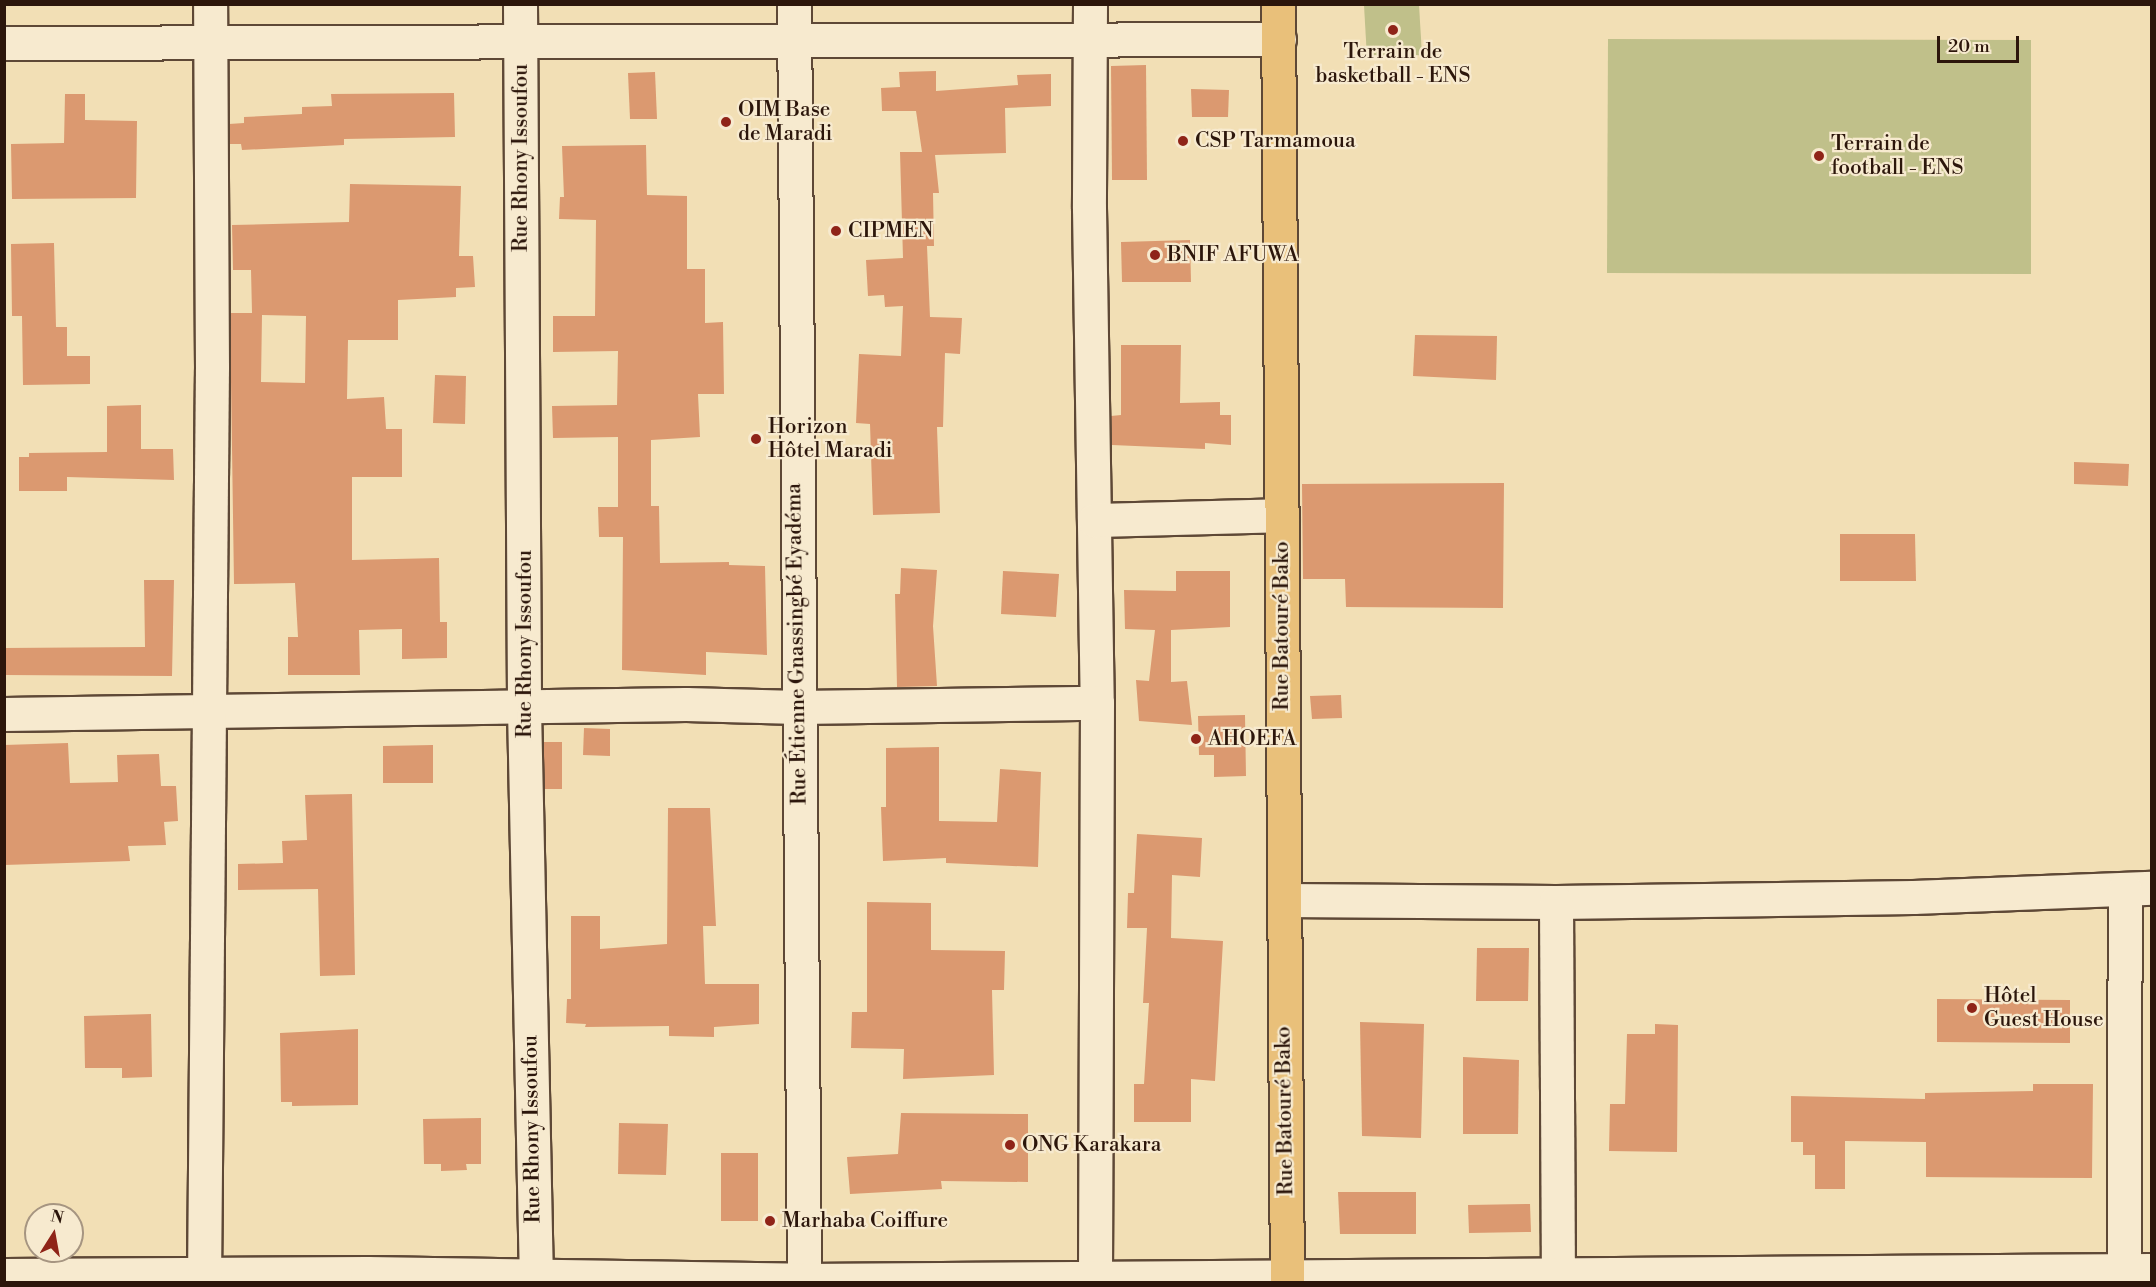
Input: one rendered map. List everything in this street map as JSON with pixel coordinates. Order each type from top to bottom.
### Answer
[{"type":"main road","name":"Rue Batouré Bako","points":[[1278,4],[1287,1279]]},
{"type":"street","points":[[204,1278],[207,711],[212,367],[210,4]]},
{"type":"street","name":"Rue Rhony Issoufou","points":[[520,4],[524,708],[536,1279]]},
{"type":"street","name":"Rue Étienne Gnassingbé Eyadéma","points":[[794,4],[804,1281]]},
{"type":"street","points":[[1090,4],[1097,703],[1095,1279]]},
{"type":"street","points":[[4,43],[210,40],[794,43],[1279,39]]},
{"type":"street","points":[[1094,519],[1282,515]]},
{"type":"street","points":[[4,714],[686,704],[798,707],[1097,703]]},
{"type":"street","points":[[4,1275],[804,1281],[1287,1279],[1558,1274],[1862,1277],[2133,1274],[2138,889],[1556,902],[1284,900]]},
{"type":"street","points":[[1556,902],[1558,1274]]},
{"type":"green space","name":"Terrain de basketball - ENS","points":[[1364,5],[1419,5],[1422,55],[1367,58]]},
{"type":"green space","name":"Terrain de football - ENS","points":[[1608,39],[2031,40],[2031,274],[1607,273]]},
{"type":"building","points":[[1146,65],[1147,180],[1112,180],[1111,66]]},
{"type":"building","points":[[936,71],[936,91],[1018,85],[1017,75],[1051,74],[1051,106],[1005,108],[1006,153],[935,155],[939,193],[933,193],[934,246],[927,246],[930,317],[962,318],[960,354],[945,353],[943,427],[937,427],[940,513],[873,515],[870,424],[856,423],[859,354],[901,356],[903,306],[885,307],[884,295],[868,296],[866,260],[903,258],[900,152],[922,152],[916,111],[882,111],[881,88],[900,87],[899,72]]},
{"type":"building","points":[[655,72],[657,119],[630,119],[628,73]]},
{"type":"building","points":[[1191,89],[1229,90],[1228,117],[1192,117]]},
{"type":"building","points":[[454,93],[455,137],[344,139],[344,145],[242,150],[241,144],[230,144],[229,124],[244,123],[244,117],[302,114],[302,107],[332,106],[331,94]]},
{"type":"building","points":[[65,94],[85,94],[85,120],[137,121],[136,198],[12,199],[11,144],[64,143]]},
{"type":"building","points":[[646,145],[647,195],[687,196],[687,269],[705,269],[705,323],[723,322],[724,394],[698,394],[700,437],[651,440],[651,506],[659,506],[660,563],[729,562],[729,565],[765,566],[767,655],[706,652],[706,675],[622,670],[623,537],[599,537],[598,507],[618,507],[618,437],[553,438],[552,406],[617,405],[618,351],[553,352],[553,316],[595,316],[596,220],[559,219],[560,197],[564,197],[562,146]]},
{"type":"building","points":[[350,184],[461,186],[459,256],[473,256],[475,287],[456,288],[456,297],[398,300],[398,340],[348,340],[347,399],[384,397],[386,429],[402,429],[402,477],[352,477],[352,560],[439,558],[440,622],[447,622],[447,658],[402,659],[402,629],[359,630],[360,675],[288,675],[288,637],[298,637],[295,583],[234,584],[230,313],[252,313],[251,270],[233,270],[232,225],[349,222]],"holes":[[[262,315],[306,316],[305,383],[261,382]]]},
{"type":"building","points":[[1190,240],[1191,282],[1122,282],[1121,242]]},
{"type":"building","points":[[54,243],[56,327],[67,327],[67,356],[90,356],[90,384],[23,385],[22,316],[12,316],[11,244]]},
{"type":"building","points":[[1415,335],[1497,336],[1496,380],[1413,376]]},
{"type":"building","points":[[1121,345],[1181,345],[1180,403],[1220,402],[1220,415],[1231,415],[1231,445],[1205,443],[1205,449],[1112,445],[1111,416],[1121,415]]},
{"type":"building","points":[[435,375],[466,376],[465,424],[433,423]]},
{"type":"building","points":[[141,405],[141,449],[173,449],[174,480],[67,477],[67,491],[19,491],[19,457],[29,457],[29,453],[107,452],[107,406]]},
{"type":"building","points":[[2074,462],[2129,464],[2128,486],[2074,484]]},
{"type":"building","points":[[1504,483],[1503,608],[1346,607],[1345,579],[1303,579],[1302,484]]},
{"type":"building","points":[[1840,534],[1915,534],[1916,581],[1840,581]]},
{"type":"building","points":[[901,568],[937,570],[933,626],[937,686],[897,687],[895,594],[900,594]]},
{"type":"building","points":[[1003,571],[1059,574],[1056,617],[1001,614]]},
{"type":"building","points":[[1176,571],[1230,571],[1230,627],[1171,630],[1171,682],[1187,681],[1192,725],[1139,721],[1136,680],[1149,681],[1155,630],[1125,629],[1124,590],[1176,591]]},
{"type":"building","points":[[144,580],[174,580],[172,676],[4,675],[4,648],[145,647]]},
{"type":"building","points":[[1341,695],[1342,718],[1312,719],[1310,696]]},
{"type":"building","points":[[1245,715],[1246,776],[1214,777],[1214,755],[1199,755],[1198,716]]},
{"type":"building","points":[[584,728],[610,729],[610,756],[583,755]]},
{"type":"building","points":[[543,742],[562,742],[562,789],[544,789]]},
{"type":"building","points":[[68,743],[70,783],[118,782],[117,755],[159,754],[161,786],[176,786],[178,821],[164,822],[166,845],[128,846],[130,861],[4,865],[4,745]]},
{"type":"building","points":[[433,745],[433,783],[383,783],[383,746]]},
{"type":"building","points":[[939,747],[939,821],[997,822],[1000,769],[1041,772],[1038,867],[946,863],[946,858],[883,861],[881,807],[886,807],[886,748]]},
{"type":"building","points":[[352,794],[355,975],[320,976],[318,889],[238,890],[238,864],[283,863],[282,841],[307,840],[305,795]]},
{"type":"building","points":[[668,808],[710,808],[716,926],[703,926],[705,984],[759,984],[759,1024],[714,1027],[714,1037],[669,1036],[669,1026],[585,1027],[586,1024],[566,1023],[567,999],[571,999],[571,916],[600,916],[600,949],[667,944]]},
{"type":"building","points":[[1137,834],[1202,838],[1200,877],[1172,875],[1171,938],[1223,941],[1215,1081],[1191,1079],[1191,1122],[1134,1122],[1134,1084],[1144,1084],[1149,1003],[1143,1003],[1147,928],[1127,928],[1128,893],[1134,893]]},
{"type":"building","points":[[867,902],[931,903],[931,950],[1005,951],[1004,990],[992,990],[994,1075],[903,1079],[904,1049],[851,1048],[852,1012],[867,1012]]},
{"type":"building","points":[[1477,948],[1529,948],[1528,1001],[1476,1001]]},
{"type":"building","points":[[1937,999],[2070,1000],[2070,1043],[1937,1042]]},
{"type":"building","points":[[151,1014],[152,1077],[122,1078],[122,1068],[85,1068],[84,1016]]},
{"type":"building","points":[[1360,1022],[1424,1024],[1421,1138],[1362,1136]]},
{"type":"building","points":[[1655,1024],[1678,1025],[1677,1152],[1609,1151],[1610,1104],[1625,1104],[1627,1034],[1655,1034]]},
{"type":"building","points":[[358,1029],[358,1105],[292,1106],[292,1102],[281,1102],[280,1033]]},
{"type":"building","points":[[1463,1057],[1519,1060],[1518,1134],[1463,1134]]},
{"type":"building","points":[[2033,1084],[2093,1084],[2092,1178],[1926,1177],[1926,1142],[1845,1141],[1845,1189],[1815,1189],[1815,1155],[1803,1155],[1803,1142],[1791,1142],[1791,1096],[1925,1099],[1925,1093],[2033,1091]]},
{"type":"building","points":[[901,1113],[1028,1114],[1028,1182],[941,1181],[942,1189],[850,1194],[847,1157],[898,1154]]},
{"type":"building","points":[[481,1118],[481,1164],[466,1164],[467,1170],[441,1171],[441,1164],[424,1164],[423,1119]]},
{"type":"building","points":[[619,1123],[668,1124],[666,1175],[618,1174]]},
{"type":"building","points":[[721,1153],[758,1153],[758,1221],[721,1221]]},
{"type":"building","points":[[1338,1192],[1416,1192],[1416,1234],[1340,1234]]},
{"type":"building","points":[[1530,1204],[1531,1232],[1469,1233],[1468,1205]]},
{"type":"place","name":"Terrain de basketball - ENS","points":[[1393,30]]},
{"type":"place","name":"OIM Base de Maradi","points":[[726,122]]},
{"type":"place","name":"CSP Tarmamoua","points":[[1183,141]]},
{"type":"place","name":"Terrain de football - ENS","points":[[1819,156]]},
{"type":"place","name":"CIPMEN","points":[[836,231]]},
{"type":"place","name":"BNIF AFUWA","points":[[1155,255]]},
{"type":"place","name":"Horizon Hôtel Maradi","points":[[756,439]]},
{"type":"place","name":"AHOEFA","points":[[1196,739]]},
{"type":"place","name":"Hôtel Guest House","points":[[1972,1008]]},
{"type":"place","name":"ONG Karakara","points":[[1010,1145]]},
{"type":"place","name":"Marhaba Coiffure","points":[[770,1221]]}]
